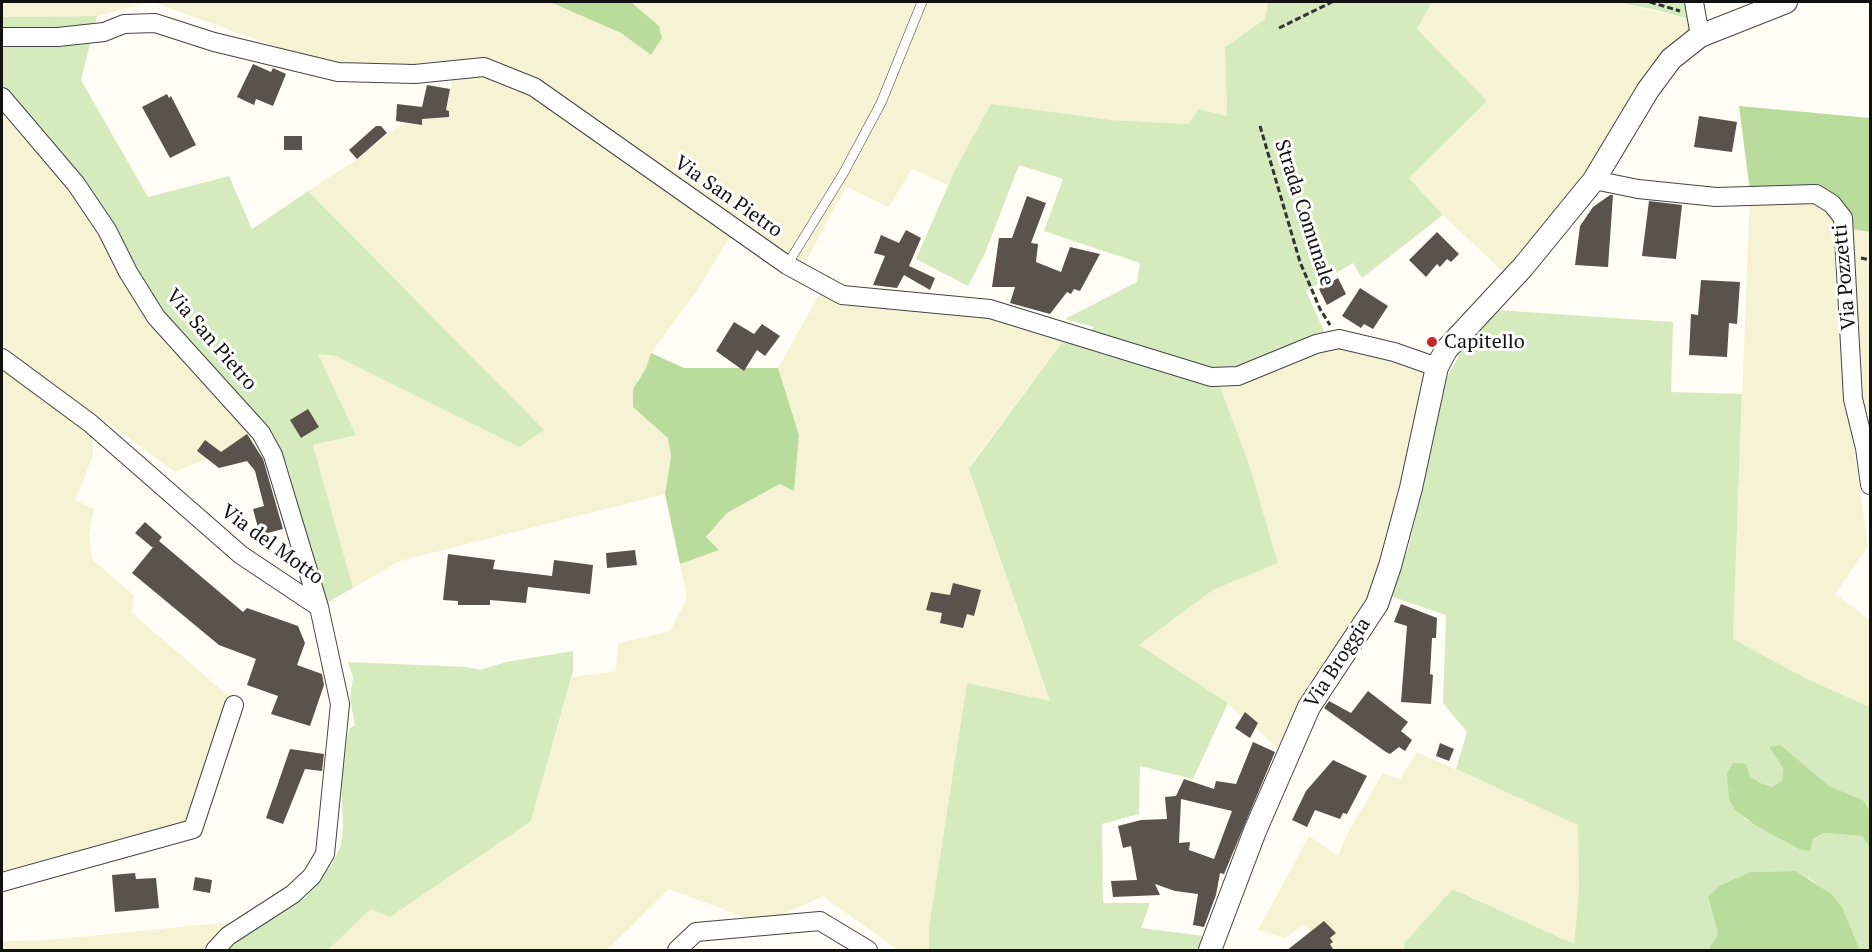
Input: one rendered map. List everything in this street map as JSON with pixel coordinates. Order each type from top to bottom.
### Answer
[{"type":"street","points":[[1437,367],[1462,331],[1523,267],[1594,180],[1697,18],[1786,2]]},
{"type":"street","name":"Via San Pietro","points":[[2,37],[58,37],[104,32],[124,24],[155,23],[214,42],[338,72],[415,74],[484,67],[534,87],[787,266],[842,296],[990,309],[1210,377],[1238,376],[1316,344],[1339,339],[1394,352],[1437,367]]},
{"type":"street","name":"Via San Pietro","points":[[2,97],[76,184],[107,230],[128,272],[156,317],[261,433],[273,455],[320,607]]},
{"type":"street","name":"Via Pozzetti","points":[[1594,180],[1638,189],[1716,197],[1816,194],[1832,204],[1844,218],[1853,399],[1865,448],[1870,485]]},
{"type":"street","name":"Via del Motto","points":[[2,358],[90,423],[241,555],[320,607],[340,704],[325,854],[312,876],[293,894],[228,936],[215,951]]},
{"type":"street","name":"Via Broggia","points":[[1210,951],[1255,831],[1300,725],[1309,707],[1377,604],[1411,488],[1437,367]]},
{"type":"street","points":[[2,882],[193,829],[234,705]]},
{"type":"street","points":[[677,951],[696,932],[820,921],[868,951]]},
{"type":"lane","points":[[787,266],[843,174],[881,103],[922,2]]},
{"type":"path","points":[[1279,28],[1332,2]]},
{"type":"path","points":[[1650,2],[1697,18]]},
{"type":"path","name":"Strada Comunale","points":[[1260,126],[1300,262],[1320,309],[1339,339]]},
{"type":"shaded area","points":[[2,2],[152,2],[97,16],[2,17]]},
{"type":"shaded area","points":[[153,2],[550,2],[621,33],[651,55],[662,38],[659,26],[631,2],[1268,2],[1265,19],[1225,47],[1227,116],[1189,124],[1111,120],[954,172],[948,185],[912,169],[889,207],[846,187],[805,263],[804,270],[732,234],[696,292],[651,353],[646,368],[637,380],[668,438],[671,458],[665,494],[400,561],[353,588],[313,445],[356,435],[318,354],[336,356],[544,430],[308,191],[357,159],[404,122],[445,117],[452,69],[318,62]]},
{"type":"shaded area","points":[[1432,2],[1616,2],[1696,21],[1698,27],[1645,73],[1607,149],[1507,276],[1443,215],[1409,178],[1487,101],[1417,29]]},
{"type":"shaded area","points":[[2,90],[262,437],[175,472],[93,412],[88,417],[93,440],[93,456],[75,500],[94,509],[89,535],[93,560],[134,595],[132,613],[233,700],[191,823],[2,878]]},
{"type":"shaded area","points":[[1750,191],[1815,194],[1853,228],[1870,232],[1870,410],[1848,408],[1868,546],[1835,594],[1870,620],[1870,707],[1805,678],[1733,639]]},
{"type":"shaded area","points":[[824,286],[1072,329],[968,468],[1050,702],[967,683],[929,927],[929,950],[898,950],[823,896],[762,924],[669,889],[607,950],[328,950],[371,909],[531,821],[572,677],[616,671],[618,643],[670,631],[687,598],[680,564],[718,550],[706,538],[727,513],[781,484],[794,490],[799,435],[778,368]]},
{"type":"shaded area","points":[[1328,340],[1430,360],[1388,565],[1280,750],[1227,703],[1139,645],[1213,590],[1278,563],[1249,464],[1219,384]]},
{"type":"shaded area","points":[[1417,752],[1578,824],[1579,891],[1574,944],[1454,889],[1404,943],[1405,950],[1333,950],[1303,925],[1285,938],[1258,930],[1309,836],[1338,856],[1346,836],[1383,773],[1400,779]]},
{"type":"shaded area","points":[[241,921],[236,940],[228,950],[2,950],[2,941],[47,940]]},
{"type":"green space","points":[[550,2],[631,2],[659,26],[662,38],[651,55],[621,33]]},
{"type":"green space","points":[[1268,2],[1432,2],[1417,29],[1487,101],[1409,178],[1443,215],[1362,278],[1353,263],[1306,291],[1328,340],[1219,384],[1249,464],[1278,563],[1213,590],[1139,645],[1228,703],[1193,779],[1140,766],[1139,814],[1102,824],[1103,903],[1150,903],[1141,928],[1213,937],[1208,950],[929,950],[929,927],[967,683],[1050,701],[968,467],[1072,329],[1088,333],[1094,327],[1065,319],[1137,282],[1140,263],[1044,231],[1063,179],[1019,165],[985,253],[968,286],[916,259],[954,172],[991,104],[1111,120],[1189,124],[1198,109],[1227,116],[1225,47],[1265,19]]},
{"type":"green space","points":[[1616,2],[1688,2],[1696,21],[1660,11]]},
{"type":"green space","points":[[97,16],[81,80],[148,197],[229,176],[252,229],[308,191],[544,430],[519,447],[336,356],[318,354],[356,435],[313,445],[353,588],[326,603],[288,468],[266,425],[247,410],[200,363],[2,90],[2,17]]},
{"type":"green space","points":[[1739,106],[1870,118],[1870,232],[1847,228],[1825,197],[1750,191]]},
{"type":"green space","points":[[1497,310],[1673,322],[1671,392],[1742,394],[1733,639],[1805,678],[1870,707],[1870,811],[1863,800],[1829,786],[1781,745],[1770,748],[1783,768],[1782,780],[1772,787],[1750,776],[1744,818],[1799,849],[1824,833],[1862,836],[1870,848],[1870,950],[1860,950],[1842,907],[1813,881],[1795,871],[1751,872],[1708,898],[1718,934],[1708,950],[1405,950],[1404,943],[1453,889],[1574,944],[1579,891],[1578,825],[1456,769],[1467,732],[1443,703],[1446,615],[1390,596],[1409,546],[1447,377],[1463,349]]},
{"type":"green space","points":[[651,353],[684,368],[778,368],[799,435],[794,491],[780,484],[727,513],[706,537],[719,550],[680,564],[665,494],[671,457],[668,438],[633,407],[633,389],[646,368]]},
{"type":"green space","points":[[573,651],[573,671],[531,821],[390,917],[371,909],[328,950],[228,950],[236,940],[263,921],[290,908],[306,897],[333,863],[341,845],[343,827],[341,775],[347,738],[350,728],[355,725],[350,700],[353,677],[348,662],[467,667],[480,670],[506,662]]},
{"type":"green space","points":[[1781,745],[1829,786],[1863,800],[1870,811],[1870,848],[1862,836],[1824,833],[1813,839],[1810,851],[1799,849],[1755,825],[1735,810],[1729,799],[1727,774],[1733,763],[1746,764],[1750,776],[1772,787],[1782,780],[1783,768],[1769,747]]},
{"type":"green space","points":[[1796,871],[1831,894],[1842,907],[1860,950],[1708,950],[1718,934],[1708,897],[1719,886],[1751,872]]},
{"type":"building","points":[[253,64],[271,72],[273,68],[286,74],[273,106],[256,99],[254,105],[237,97]]},
{"type":"building","points":[[427,85],[450,89],[446,110],[449,111],[449,117],[422,119],[422,125],[396,121],[397,104],[422,107]]},
{"type":"building","points":[[167,94],[169,98],[171,96],[196,145],[170,158],[142,107]]},
{"type":"building","points":[[1699,116],[1737,122],[1732,152],[1694,147]]},
{"type":"building","points":[[376,126],[381,126],[387,133],[357,159],[349,150]]},
{"type":"building","points":[[284,136],[302,136],[302,150],[284,150]]},
{"type":"building","points":[[1613,195],[1608,267],[1575,265],[1580,226],[1593,207]]},
{"type":"building","points":[[1027,196],[1046,203],[1031,243],[1038,244],[1036,262],[1061,272],[1070,247],[1100,254],[1080,291],[1074,289],[1071,294],[1067,292],[1050,314],[1010,303],[1015,287],[992,287],[999,238],[1012,238]]},
{"type":"building","points":[[1649,201],[1682,205],[1676,259],[1642,256]]},
{"type":"building","points":[[906,230],[921,238],[909,266],[935,278],[930,290],[904,275],[897,288],[873,285],[885,256],[874,253],[881,235],[899,243]]},
{"type":"building","points":[[1437,232],[1459,254],[1451,262],[1447,259],[1440,267],[1437,264],[1426,277],[1409,260]]},
{"type":"building","points":[[1338,278],[1346,294],[1327,305],[1319,289]]},
{"type":"building","points":[[1701,280],[1740,282],[1737,324],[1729,323],[1727,357],[1689,355],[1691,314],[1698,315]]},
{"type":"building","points":[[1360,288],[1388,306],[1373,329],[1364,324],[1361,328],[1342,316]]},
{"type":"building","points":[[734,322],[754,334],[762,324],[780,336],[765,356],[757,350],[744,371],[716,351]]},
{"type":"building","points":[[308,409],[319,427],[301,438],[290,420]]},
{"type":"building","points":[[247,434],[263,459],[283,529],[260,535],[253,509],[264,506],[255,471],[247,461],[219,468],[197,451],[205,440],[221,452]]},
{"type":"building","points":[[145,522],[162,537],[159,541],[243,612],[247,608],[298,626],[305,643],[297,665],[322,674],[324,685],[310,726],[271,714],[278,696],[247,685],[256,659],[219,645],[132,573],[153,548],[135,533]]},
{"type":"building","points":[[635,550],[637,565],[607,568],[606,553]]},
{"type":"building","points":[[448,554],[495,560],[493,569],[552,576],[554,560],[593,565],[590,594],[528,587],[526,603],[490,600],[490,605],[458,605],[458,601],[443,600]]},
{"type":"building","points":[[953,583],[981,590],[974,616],[967,614],[963,628],[940,623],[942,613],[926,610],[931,592],[950,595]]},
{"type":"building","points":[[1401,604],[1437,618],[1436,638],[1432,638],[1431,704],[1401,702],[1407,626],[1394,622]]},
{"type":"building","points":[[1368,691],[1408,722],[1401,731],[1412,740],[1405,751],[1399,747],[1390,754],[1386,752],[1324,708],[1329,701],[1351,713]]},
{"type":"building","points":[[1245,712],[1258,723],[1250,738],[1235,728]]},
{"type":"building","points":[[1253,742],[1275,752],[1224,874],[1220,873],[1216,895],[1204,927],[1193,925],[1198,894],[1175,891],[1155,884],[1160,895],[1113,897],[1111,881],[1137,880],[1131,846],[1123,848],[1118,826],[1141,820],[1167,819],[1165,797],[1176,796],[1184,779],[1214,789],[1216,781],[1236,784]],"holes":[[[1181,799],[1232,811],[1214,859],[1189,850],[1190,842],[1179,843]]]},
{"type":"building","points":[[1440,743],[1454,749],[1449,761],[1436,756]]},
{"type":"building","points":[[290,749],[324,754],[322,771],[305,769],[283,824],[266,818]]},
{"type":"building","points":[[1333,760],[1367,776],[1347,814],[1343,813],[1340,819],[1315,810],[1307,827],[1292,820],[1306,791]]},
{"type":"building","points":[[135,873],[136,879],[156,878],[159,908],[115,912],[112,875]]},
{"type":"building","points":[[195,877],[212,880],[210,893],[193,890]]},
{"type":"building","points":[[1324,921],[1336,933],[1330,938],[1334,951],[1286,951]]},
{"type":"place","name":"Capitello","points":[[1432,342]]}]
